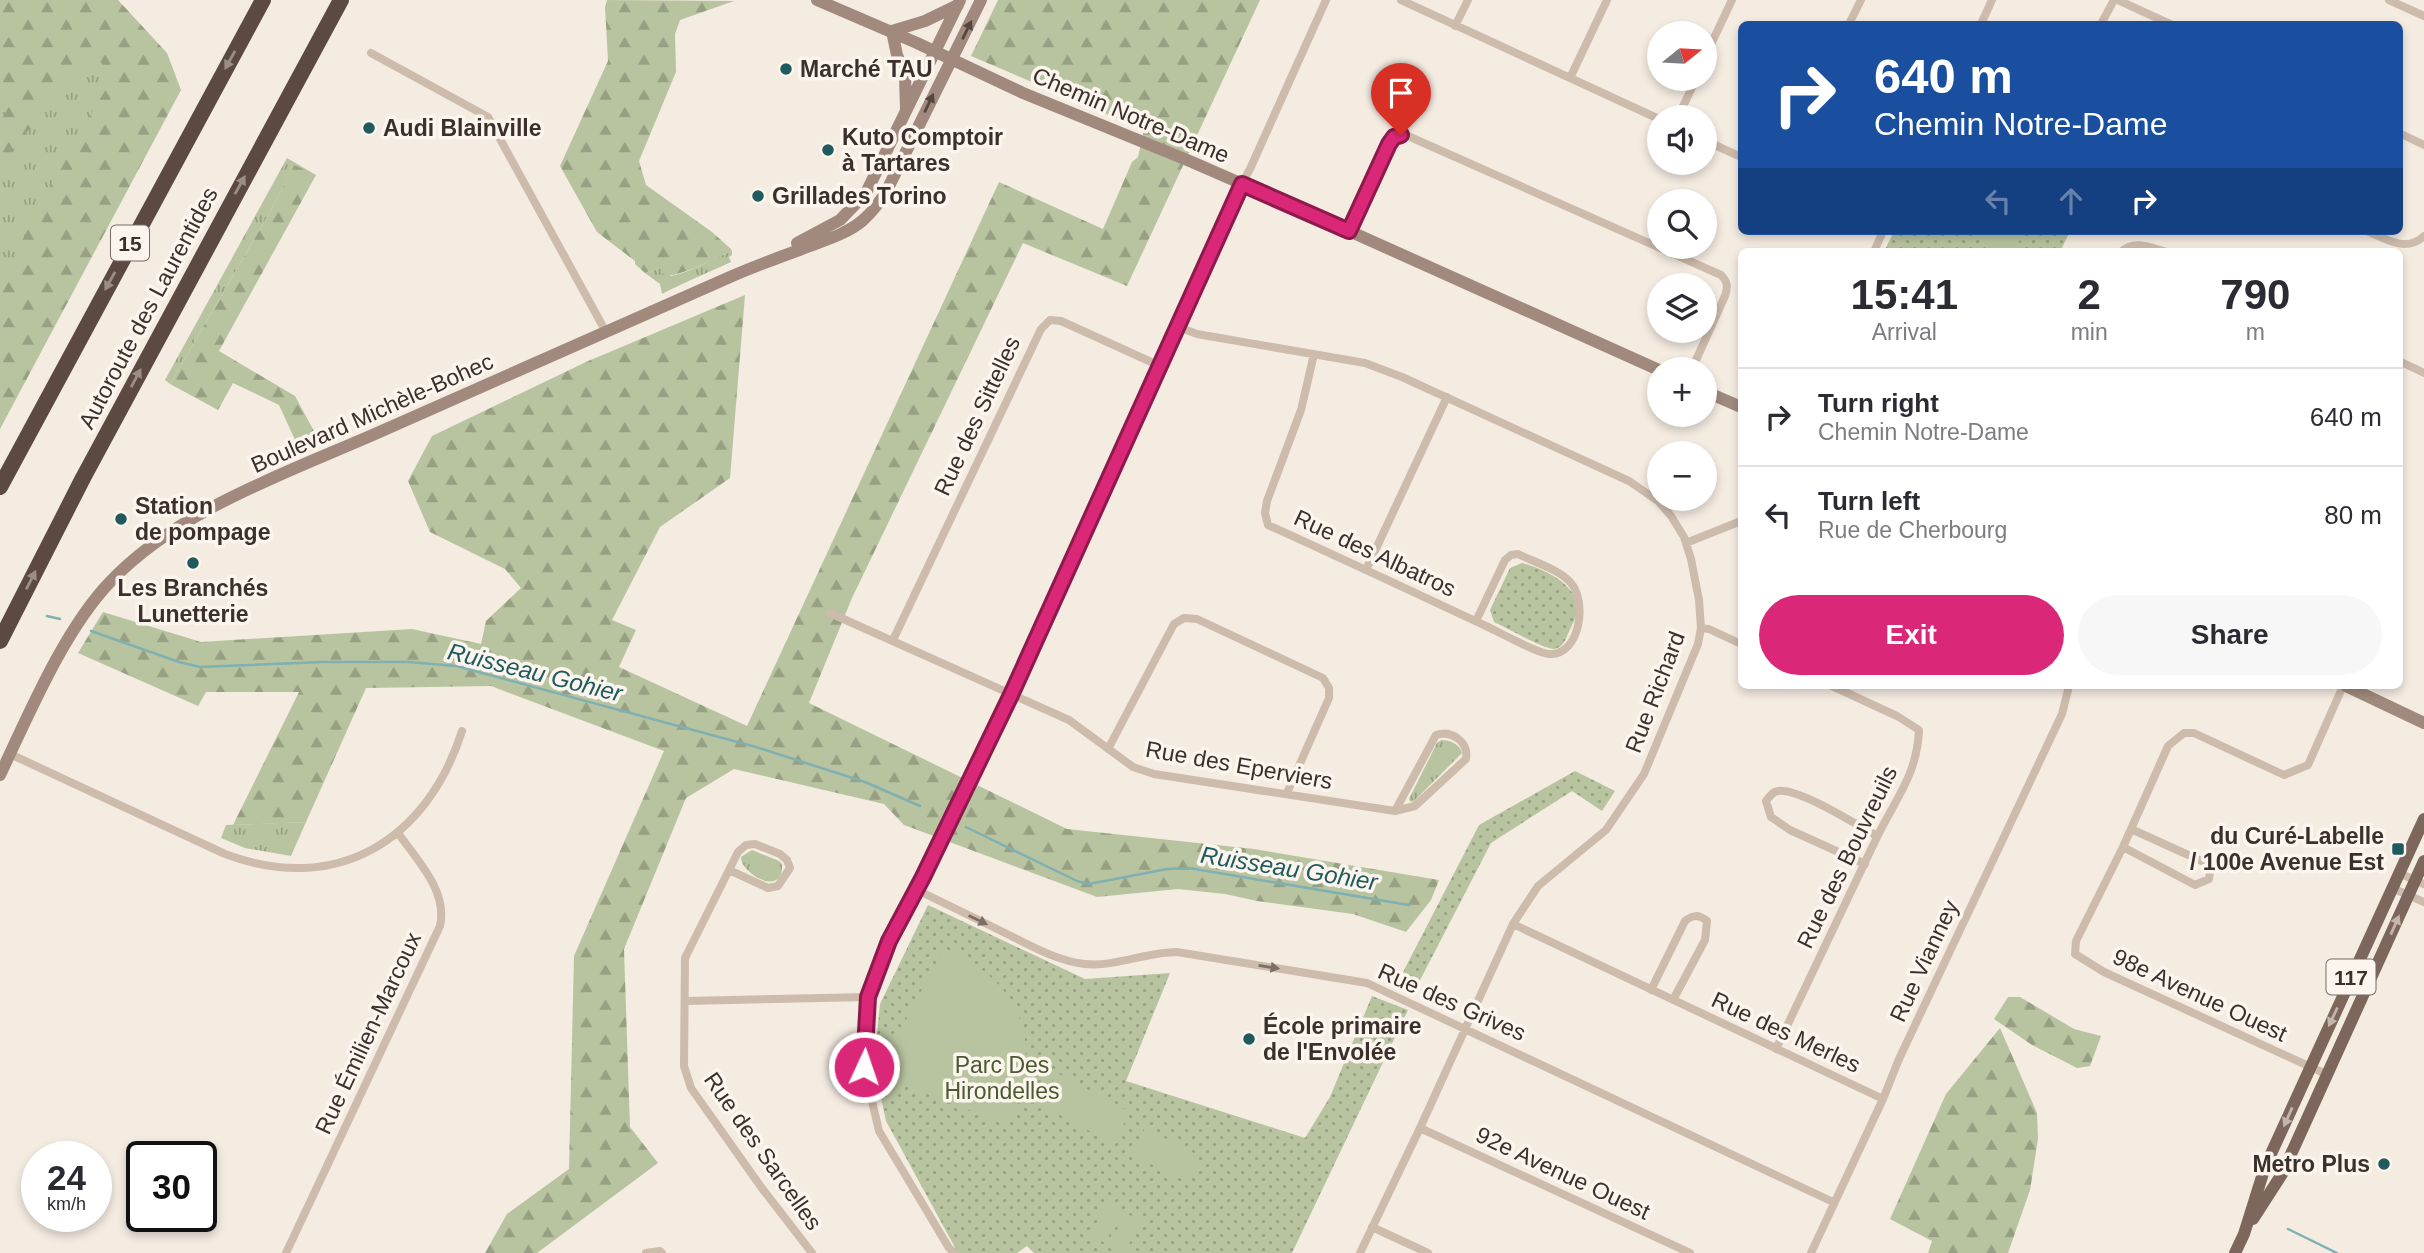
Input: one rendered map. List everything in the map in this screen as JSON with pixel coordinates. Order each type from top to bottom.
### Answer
[{"type":"highway","name":"Autoroute des Laurentides","points":[[0,487],[263,0]]},
{"type":"highway","name":"Autoroute des Laurentides","points":[[0,640],[98,449],[341,0]]},
{"type":"main road","name":"117","points":[[2244,1234],[2265,1167],[2424,819]]},
{"type":"main road","name":"117","points":[[2235,1253],[2282,1174],[2409,895],[2420,883],[2424,861]]},
{"type":"street","name":"Chemin Notre-Dame","points":[[817,0],[892,31],[1030,96],[1349,231],[1647,365]]},
{"type":"street","name":"Boulevard Michèle-Bohec","points":[[0,775],[59,657],[88,610],[122,570],[161,538],[195,517],[262,485],[753,267],[844,232],[871,213],[889,186],[981,0]]},
{"type":"street","points":[[949,1251],[879,1131],[864,1067],[868,997],[889,941],[1011,695],[1326,0]]},
{"type":"street","points":[[1401,0],[1647,113]]},
{"type":"street","points":[[1455,26],[1468,0]]},
{"type":"street","points":[[1570,78],[1607,0]]},
{"type":"street","points":[[1717,32],[1732,0]]},
{"type":"street","points":[[1850,21],[1861,0]]},
{"type":"street","points":[[1982,21],[1992,0]]},
{"type":"street","points":[[2103,21],[2116,0],[2163,21]]},
{"type":"street","points":[[2389,0],[2424,16]]},
{"type":"street","points":[[906,114],[905,75],[892,31],[925,21],[959,3]]},
{"type":"street","name":"Boulevard Michèle-Bohec","points":[[753,267],[828,227],[855,206],[875,177],[959,3]]},
{"type":"street","points":[[371,52],[488,117],[606,332]]},
{"type":"street","points":[[2403,135],[2424,145]]},
{"type":"street","points":[[1349,231],[1389,144],[1394,137],[1408,136],[1721,275],[1728,288],[1697,357]]},
{"type":"street","points":[[1717,146],[1738,156]]},
{"type":"street","points":[[2376,235],[2399,245],[2417,243],[2424,236]]},
{"type":"street","points":[[2125,248],[2136,244],[2152,248]]},
{"type":"street","name":"Rue des Sittelles","points":[[893,640],[1041,329],[1050,320],[1061,321],[1160,366]]},
{"type":"street","name":"Rue Richard","points":[[1178,327],[1197,334],[1365,363],[1447,397],[1642,488],[1668,512],[1686,543],[1696,584],[1701,628],[1695,651],[1644,774],[1606,830],[1538,886],[1513,924],[1360,1253]]},
{"type":"street","name":"Rue des Albatros","points":[[1314,354],[1301,410],[1265,513],[1268,525],[1476,621],[1548,654],[1562,652],[1572,642],[1582,610],[1570,581],[1518,554],[1505,560],[1476,621]]},
{"type":"street","points":[[2403,363],[2424,373]]},
{"type":"street","points":[[1366,570],[1447,397]]},
{"type":"street","points":[[1717,397],[1738,406]]},
{"type":"street","points":[[1686,543],[1738,522]]},
{"type":"street","name":"Rue des Eperviers","points":[[830,613],[1069,720],[1133,766],[1154,774],[1395,811]]},
{"type":"street","points":[[1108,749],[1174,624],[1184,618],[1197,619],[1323,678],[1329,688],[1328,698],[1287,793]]},
{"type":"street","points":[[1701,628],[1738,643]]},
{"type":"street","name":"Rue des Bouvreuils","points":[[1776,1049],[1877,836],[1908,781],[1918,752],[1919,730],[1897,716],[1838,689]]},
{"type":"street","name":"Rue Vianney","points":[[1811,1253],[1899,1059],[2062,714],[2068,689]]},
{"type":"street","points":[[2132,829],[2206,863],[2210,871],[2209,879],[2195,885],[2123,847],[2168,746],[2184,733],[2194,733],[2284,775],[2308,765],[2344,689]]},
{"type":"street","points":[[2351,689],[2424,723]]},
{"type":"street","points":[[10,754],[225,854],[262,866],[301,869],[335,863],[361,854],[398,834],[436,789],[462,731]]},
{"type":"street","points":[[1446,733],[1462,741],[1467,751],[1465,758],[1415,806],[1395,811],[1436,735],[1446,733]]},
{"type":"street","points":[[1865,864],[1790,830],[1771,817],[1766,801],[1772,793],[1780,790],[1805,797],[1877,836]]},
{"type":"street","name":"Rue Émilien-Marcoux","points":[[286,1253],[439,930],[442,912],[439,896],[431,880],[398,834]]},
{"type":"street","name":"Rue des Sarcelles","points":[[729,870],[768,888],[778,886],[790,868],[788,860],[780,853],[755,844],[746,845],[738,852],[729,870],[685,958],[684,1066],[691,1088],[812,1253]]},
{"type":"street","name":"98e Avenue Ouest","points":[[2123,847],[2076,941],[2075,954],[2104,972],[2328,1074]]},
{"type":"street","points":[[2399,873],[2420,883]]},
{"type":"street","points":[[2392,888],[2424,902]]},
{"type":"street","name":"Rue des Grives","points":[[916,890],[1042,951],[1069,961],[1101,963],[1158,952],[1177,952],[1367,983],[1833,1202]]},
{"type":"street","name":"Rue des Merles","points":[[1651,990],[1685,921],[1693,916],[1701,916],[1707,921],[1705,940],[1673,1000]]},
{"type":"street","name":"Rue des Merles","points":[[1513,924],[1882,1099]]},
{"type":"street","points":[[685,1001],[868,997]]},
{"type":"street","name":"92e Avenue Ouest","points":[[1420,1128],[1690,1253]]},
{"type":"street","points":[[1372,1227],[1429,1253]]},
{"type":"street","points":[[646,1253],[662,1253]]},
{"type":"green space","points":[[0,0],[67,0],[150,112],[0,403]]},
{"type":"green space","points":[[0,0],[118,0],[167,53],[181,90],[0,429],[0,281],[84,125],[111,81],[100,60],[77,69],[0,166],[0,119],[6,112],[0,89]]},
{"type":"green space","points":[[607,0],[734,1],[680,20],[675,34],[676,72],[639,161],[646,185],[712,232],[732,251],[674,275],[665,276],[660,268],[645,273],[635,261],[597,232],[560,166],[608,61],[605,7]]},
{"type":"green space","points":[[998,0],[1260,0],[1127,286],[1023,243],[852,598],[809,703],[1067,829],[1254,849],[1439,880],[1431,900],[1406,932],[1353,914],[1225,894],[1178,889],[1097,897],[904,825],[884,804],[734,769],[686,798],[624,949],[630,1127],[658,1163],[537,1253],[485,1253],[507,1214],[569,1169],[574,956],[664,751],[491,686],[366,688],[306,822],[233,825],[299,692],[206,692],[198,706],[78,653],[103,612],[201,642],[412,629],[481,644],[486,621],[521,588],[505,569],[430,532],[408,481],[432,436],[586,362],[745,295],[730,478],[660,527],[612,620],[636,630],[619,667],[747,726],[999,182],[1103,229],[1132,162],[1138,157],[1144,130],[971,56]]},
{"type":"green space","points":[[287,158],[316,175],[294,166],[170,384],[165,380]]},
{"type":"green space","points":[[294,165],[316,175],[219,351],[295,396],[315,433],[296,442],[279,405],[233,383],[218,410],[170,384],[270,212]]},
{"type":"green space","points":[[1892,235],[2068,235],[2062,248],[1886,248]]},
{"type":"green space","points":[[1975,235],[2022,235],[2017,248],[1998,248],[1974,238]]},
{"type":"green space","points":[[732,251],[729,257],[731,262],[662,294],[660,284],[645,273],[660,268],[671,276],[679,274]]},
{"type":"green space","points":[[1522,563],[1557,579],[1571,592],[1575,600],[1575,619],[1564,642],[1557,648],[1549,648],[1494,622],[1490,610],[1510,568]]},
{"type":"green space","points":[[1441,740],[1454,743],[1462,753],[1413,802],[1410,801],[1437,743]]},
{"type":"green space","points":[[1575,771],[1615,791],[1602,811],[1572,791],[1491,843],[1417,986],[1400,978],[1479,825]]},
{"type":"green space","points":[[306,822],[291,856],[245,848],[221,838],[226,825]]},
{"type":"green space","points":[[752,850],[782,864],[781,874],[776,880],[762,880],[747,870],[741,857]]},
{"type":"green space","name":"Parc Des Hirondelles","points":[[928,905],[1085,979],[1170,973],[1126,1081],[1305,1138],[1330,1097],[1372,996],[1408,1010],[1292,1253],[1034,1253],[1027,1246],[1017,1253],[958,1253],[886,1121],[874,1065],[880,1004]]},
{"type":"green space","points":[[944,948],[973,963],[992,978],[1010,999],[1019,1016],[1024,1034],[1026,1071],[1016,1108],[1008,1125],[896,1082],[887,1056]]},
{"type":"green space","points":[[2008,997],[2020,997],[2074,1029],[2101,1036],[2090,1066],[2077,1068],[2032,1045],[1994,1019]]},
{"type":"green space","points":[[2000,1028],[2037,1113],[2038,1139],[2030,1190],[2008,1253],[1928,1253],[1932,1241],[1890,1219],[1946,1094]]},
{"type":"green space","points":[[1057,1073],[1130,1112],[1113,1144],[1040,1104]]},
{"type":"green space","points":[[1145,1128],[1200,1156],[1187,1182],[1132,1155]]},
{"type":"green space","points":[[1107,1203],[1122,1211],[1105,1243],[1090,1235]]},
{"type":"green space","points":[[1126,1213],[1141,1221],[1124,1253],[1109,1245]]},
{"type":"waterway","name":"Ruisseau Gohier","points":[[47,616],[60,619]]},
{"type":"waterway","name":"Ruisseau Gohier","points":[[91,631],[200,667],[323,662],[409,662],[456,666],[756,747],[865,782],[920,806]]},
{"type":"waterway","name":"Ruisseau Gohier","points":[[966,827],[1077,881],[1089,884],[1167,869],[1189,868],[1409,905]]},
{"type":"waterway","points":[[2288,1229],[2337,1253]]},
{"type":"place","name":"Marché TAU","points":[[786,69]]},
{"type":"place","name":"Audi Blainville","points":[[369,128]]},
{"type":"place","name":"Kuto Comptoir à Tartares","points":[[828,150]]},
{"type":"place","name":"Grillades Torino","points":[[758,196]]},
{"type":"place","name":"Station de pompage","points":[[121,519]]},
{"type":"place","name":"Les Branchés Lunetterie","points":[[193,563]]},
{"type":"place","name":"du Curé-Labelle / 100e Avenue Est","points":[[2398,849]]},
{"type":"place","name":"École primaire de l'Envolée","points":[[1249,1039]]},
{"type":"place","name":"Metro Plus","points":[[2384,1164]]},
{"type":"route","points":[[864,1067],[868,997],[889,941],[1011,695],[1242,184],[1349,231],[1389,144],[1394,137],[1401,135]]}]
